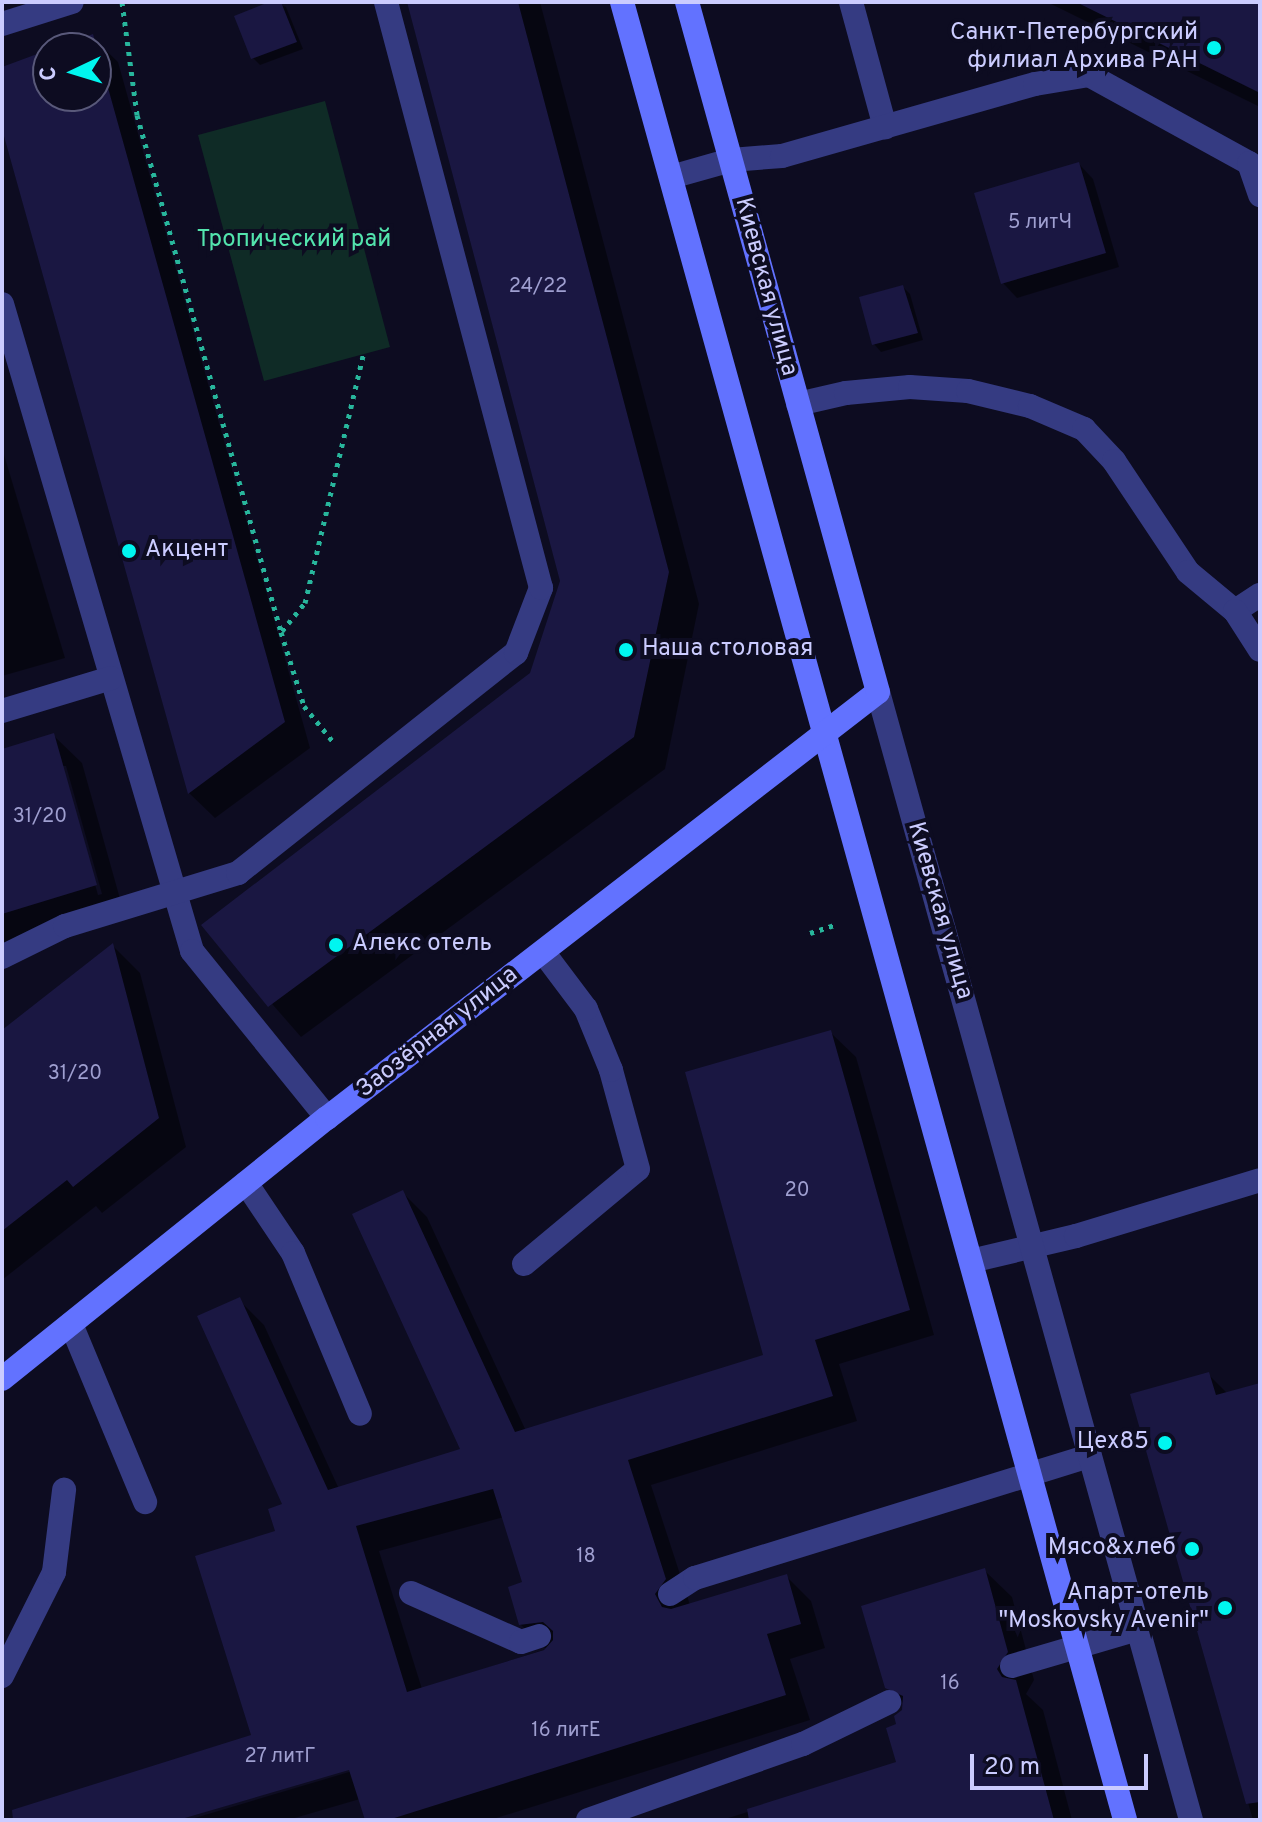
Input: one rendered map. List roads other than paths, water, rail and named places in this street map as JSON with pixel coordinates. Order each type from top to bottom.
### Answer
[{"type":"street","points":[[2,24],[72,2]]},
{"type":"street","points":[[2,957],[65,926],[238,873],[516,653],[541,588],[527,521],[386,2]]},
{"type":"street","points":[[622,2],[1125,1820]]},
{"type":"street","name":"Киевская улица","points":[[687,2],[1191,1820]]},
{"type":"street","points":[[851,2],[885,127]]},
{"type":"street","points":[[671,177],[731,160],[782,156],[1035,84],[1089,75],[1255,166],[1260,195]]},
{"type":"street","points":[[2,304],[192,951],[327,1118]]},
{"type":"street","points":[[798,404],[910,387],[968,391],[1030,406],[1084,429],[1114,461],[1188,572],[1235,611],[1260,650]]},
{"type":"street","points":[[1235,611],[1260,595]]},
{"type":"street","points":[[2,711],[111,678]]},
{"type":"street","name":"Заозёрная улица","points":[[2,1379],[327,1118],[878,692]]},
{"type":"street","points":[[524,1264],[638,1169],[611,1070],[586,1009],[543,952]]},
{"type":"street","points":[[971,1261],[1076,1236],[1260,1180]]},
{"type":"street","points":[[246,1183],[293,1253],[360,1414]]},
{"type":"street","points":[[71,1324],[145,1502]]},
{"type":"street","points":[[670,1594],[695,1578],[1090,1456]]},
{"type":"street","points":[[2,1676],[54,1572],[64,1490]]},
{"type":"street","points":[[411,1593],[521,1642],[539,1636]]},
{"type":"street","points":[[1012,1666],[1138,1629]]},
{"type":"street","points":[[588,1820],[803,1744],[889,1702]]},
{"type":"place","name":"Санкт-Петербургский филиал Архива РАН","points":[[1214,48]]},
{"type":"place","name":"Акцент","points":[[129,551]]},
{"type":"place","name":"Наша столовая","points":[[626,650]]},
{"type":"place","name":"Алекс отель","points":[[336,945]]},
{"type":"place","name":"Цех85","points":[[1165,1443]]},
{"type":"place","name":"Мясо&хлеб","points":[[1192,1549]]},
{"type":"place","name":"Апарт-отель \"Moskovsky Avenir\"","points":[[1225,1608]]},
{"type":"park label","name":"Тропический рай","points":[[294,241]]}]
